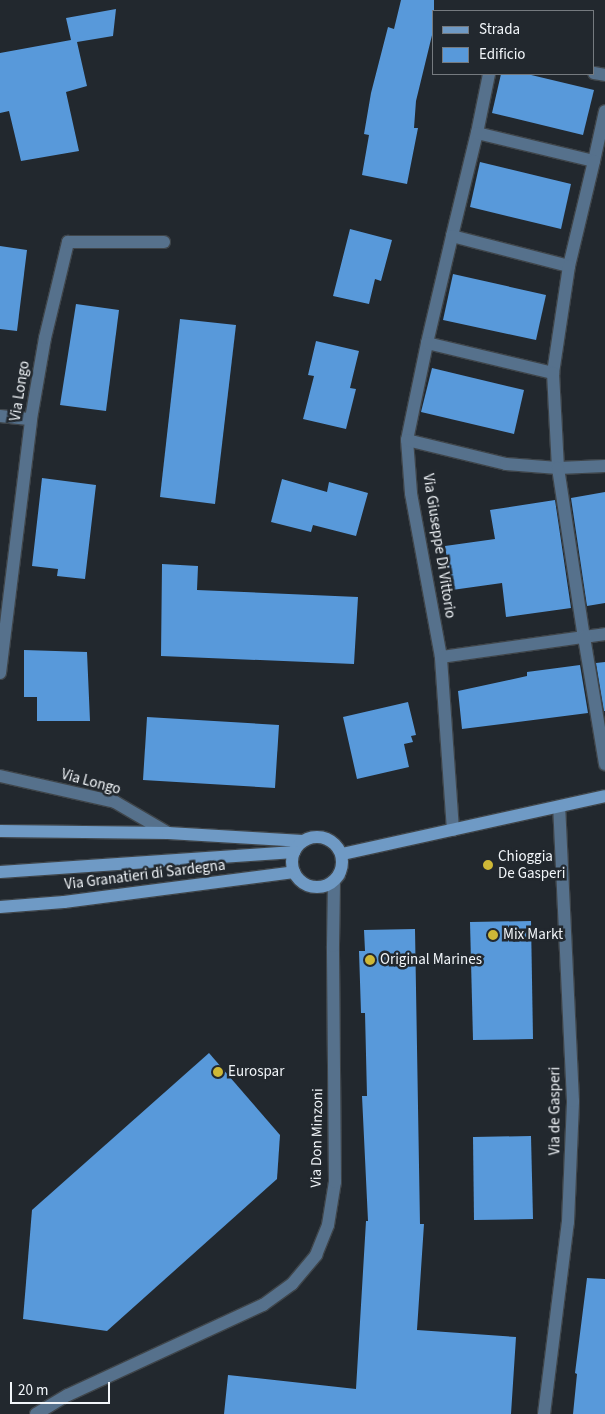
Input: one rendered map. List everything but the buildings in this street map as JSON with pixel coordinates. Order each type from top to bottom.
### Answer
[{"type":"street","name":"Via Giuseppe Di Vittorio","points":[[453,830],[441,657],[411,494],[407,440],[489,75]]},
{"type":"street","points":[[605,112],[569,266],[553,373],[558,468],[605,764]]},
{"type":"street","points":[[476,133],[594,161]]},
{"type":"street","points":[[452,236],[569,266]]},
{"type":"street","name":"Via Longo","points":[[0,673],[31,419],[45,338],[68,242],[164,242]]},
{"type":"street","points":[[428,343],[553,373]]},
{"type":"street","points":[[0,416],[31,419]]},
{"type":"street","points":[[407,440],[506,464],[558,468],[605,466]]},
{"type":"street","points":[[0,560],[14,562]]},
{"type":"street","points":[[441,657],[605,634]]},
{"type":"street","name":"Via Longo","points":[[0,776],[115,802],[168,833]]},
{"type":"street","points":[[342,854],[605,796]]},
{"type":"street","name":"Via de Gasperi","points":[[544,1414],[568,1222],[573,1101],[559,807]]},
{"type":"street","points":[[0,831],[168,833],[303,841],[314,837],[325,838],[335,844],[342,854],[339,875],[331,883],[315,887],[300,881],[294,872],[294,852],[303,841]]},
{"type":"street","name":"Via Granatieri di Sardegna","points":[[0,872],[294,852]]},
{"type":"street","name":"Via Granatieri di Sardegna","points":[[0,907],[64,902],[294,872]]},
{"type":"street","name":"Via Don Minzoni","points":[[36,1414],[68,1395],[263,1305],[292,1284],[316,1256],[328,1225],[335,1182],[333,946],[334,881],[339,875]]},
{"type":"place","name":"Chioggia De Gasperi","points":[[488,865]]},
{"type":"place","name":"Mix Markt","points":[[493,935]]},
{"type":"place","name":"Original Marines","points":[[370,960]]},
{"type":"place","name":"Eurospar","points":[[218,1072]]}]
